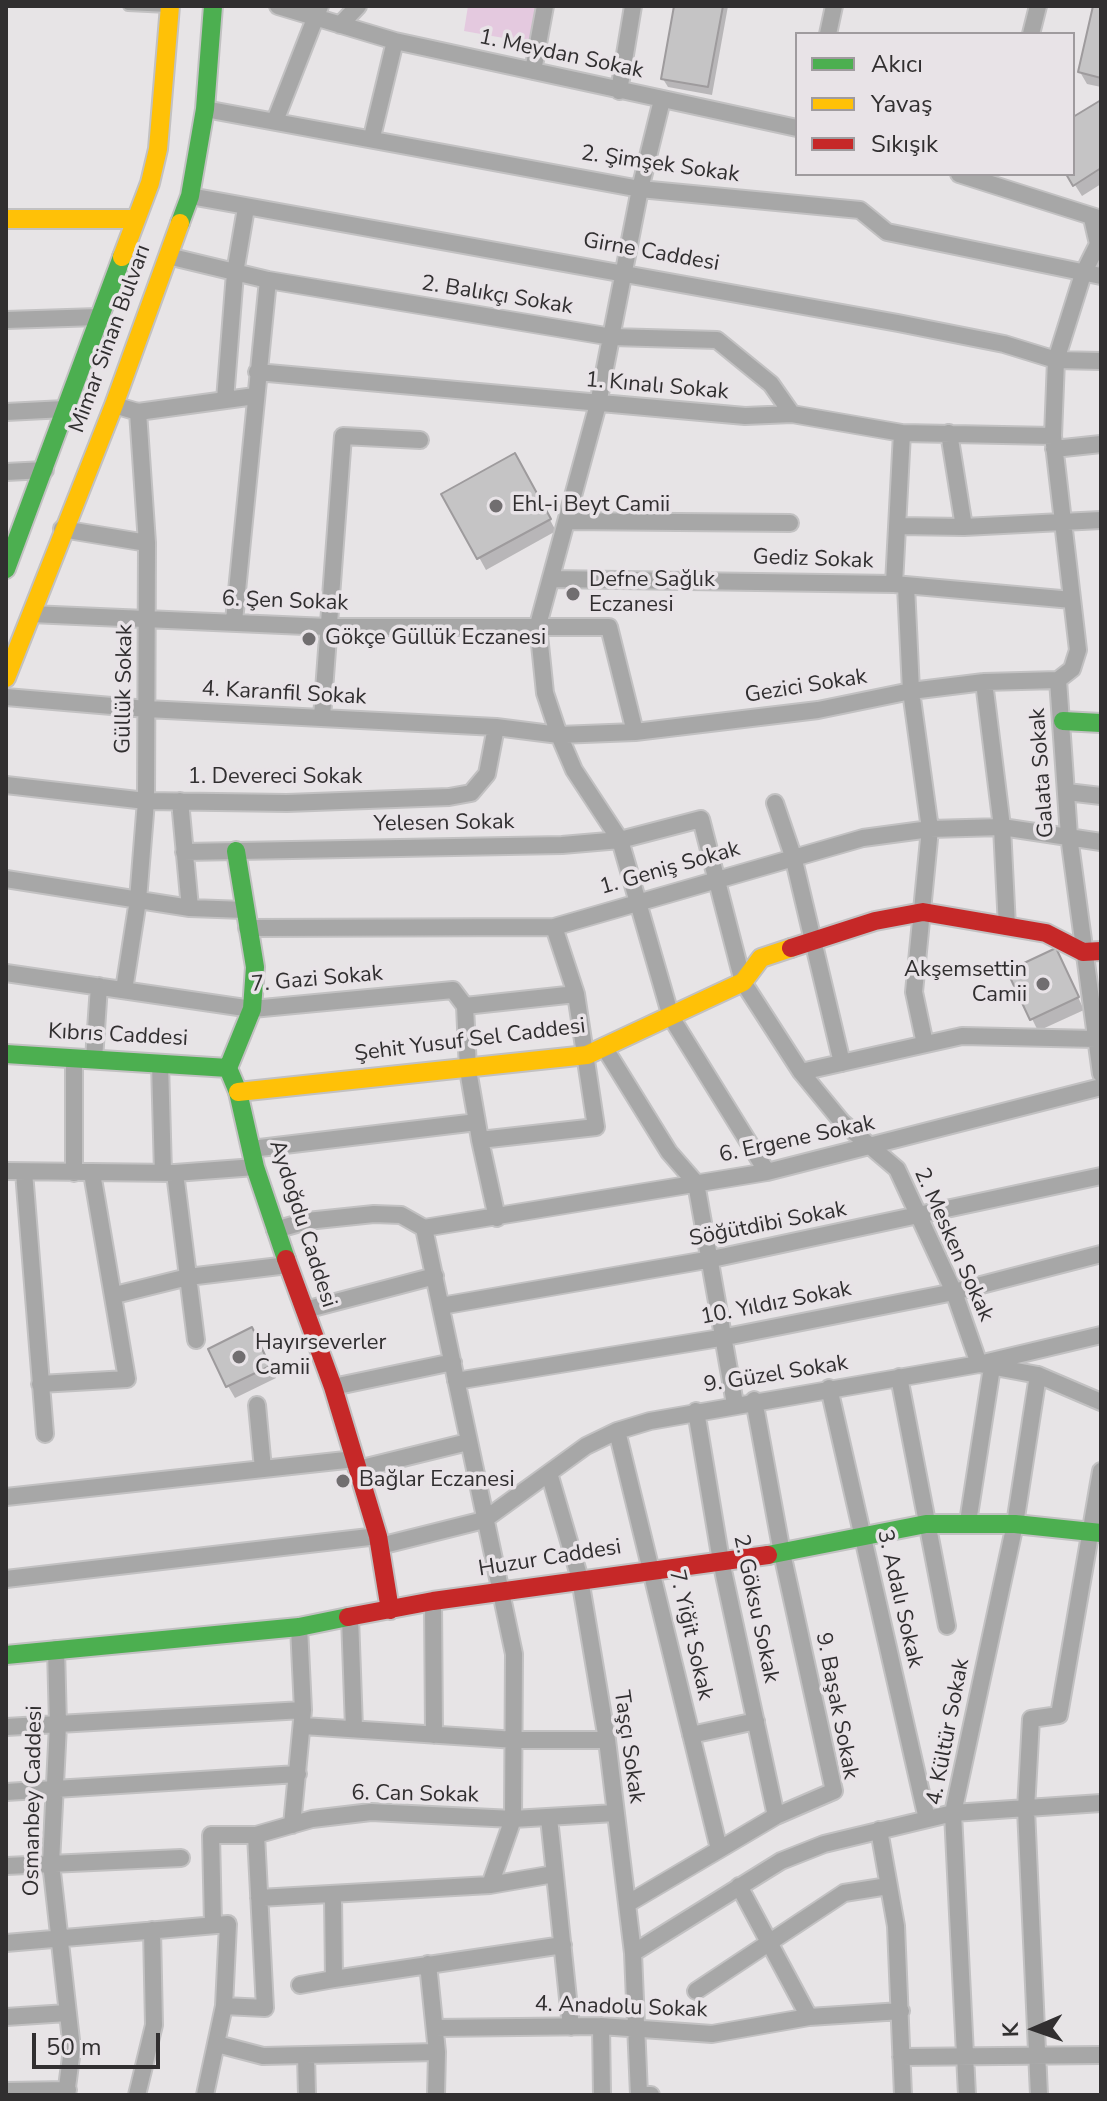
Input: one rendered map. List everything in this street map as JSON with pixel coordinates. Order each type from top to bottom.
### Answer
[{"type":"main road","name":"Mimar Sinan Bulvarı","points":[[6,678],[62,529],[114,405],[190,196],[205,109],[213,6]]},
{"type":"main road","name":"Mimar Sinan Bulvarı","points":[[6,569],[15,526],[45,470],[136,219],[158,149],[170,7]]},
{"type":"main road","points":[[6,219],[136,219]]},
{"type":"main road","points":[[1063,721],[1101,723]]},
{"type":"main road","points":[[228,1068],[252,1009],[255,967],[236,851]]},
{"type":"main road","name":"Şehit Yusuf Sel Caddesi","points":[[238,1092],[468,1070],[596,1051],[743,982],[761,958],[815,943],[875,921],[923,912],[1046,933],[1092,952]]},
{"type":"main road","name":"Kıbrıs Caddesi","points":[[6,1054],[228,1068]]},
{"type":"main road","name":"Aydoğdu Caddesi","points":[[228,1068],[238,1092],[253,1158],[275,1230],[333,1387],[379,1541],[390,1610]]},
{"type":"main road","name":"Huzur Caddesi","points":[[6,1655],[299,1627],[433,1601],[652,1568],[782,1553],[926,1524],[1015,1524],[1096,1532]]},
{"type":"street","name":"1. Meydan Sokak","points":[[278,6],[318,12],[340,25],[395,41],[795,128]]},
{"type":"street","points":[[340,25],[358,6]]},
{"type":"street","points":[[533,71],[545,6]]},
{"type":"street","points":[[619,91],[633,6]]},
{"type":"street","points":[[828,32],[834,6]]},
{"type":"street","points":[[1032,32],[1038,6]]},
{"type":"street","points":[[275,121],[318,12]]},
{"type":"street","points":[[372,137],[395,41]]},
{"type":"street","points":[[662,100],[640,189],[598,404],[538,625],[545,693],[559,735],[574,770],[620,840],[671,1017],[767,1172]]},
{"type":"street","name":"2. Şimşek Sokak","points":[[205,109],[372,137],[640,189],[860,210],[887,232],[1101,276]]},
{"type":"street","points":[[975,176],[998,179],[1097,218]]},
{"type":"street","name":"Girne Caddesi","points":[[190,196],[625,272],[1004,344],[1056,360],[1101,361]]},
{"type":"street","points":[[225,400],[235,273],[246,208]]},
{"type":"street","name":"Galata Sokak","points":[[1097,218],[1098,244],[1083,274],[1056,360],[1054,442],[1078,650],[1072,669],[1058,680],[1069,836],[1092,952],[1101,1074]]},
{"type":"street","name":"2. Balıkçı Sokak","points":[[168,256],[268,280],[612,337],[717,340],[771,384],[792,414]]},
{"type":"street","points":[[234,621],[268,280]]},
{"type":"street","points":[[6,320],[98,317]]},
{"type":"street","name":"1. Kınalı Sokak","points":[[257,372],[745,416],[792,414],[902,433],[949,433],[1101,444]]},
{"type":"street","points":[[114,405],[138,412],[255,396]]},
{"type":"street","points":[[6,412],[65,409]]},
{"type":"street","name":"Güllük Sokak","points":[[124,990],[138,900],[146,801],[147,543],[138,412]]},
{"type":"street","points":[[902,433],[900,585],[930,829],[914,992],[925,1044]]},
{"type":"street","points":[[949,433],[964,527]]},
{"type":"street","points":[[322,717],[343,436],[420,440]]},
{"type":"street","points":[[6,472],[45,470]]},
{"type":"street","points":[[899,526],[964,527],[1101,520]]},
{"type":"street","points":[[567,521],[790,523]]},
{"type":"street","points":[[62,529],[147,543]]},
{"type":"street","name":"Gediz Sokak","points":[[551,579],[900,585],[1072,600]]},
{"type":"street","name":"6. Şen Sokak","points":[[31,614],[328,627],[609,627],[635,732]]},
{"type":"street","name":"Gezici Sokak","points":[[559,735],[635,732],[818,710],[911,691],[984,682],[1058,680]]},
{"type":"street","points":[[984,682],[1002,827],[1007,927]]},
{"type":"street","name":"4. Karanfil Sokak","points":[[6,697],[147,709],[496,727],[559,735]]},
{"type":"street","name":"1. Devereci Sokak","points":[[6,785],[146,801],[287,803],[449,797],[471,793],[487,774],[496,727]]},
{"type":"street","points":[[1067,792],[1101,796]]},
{"type":"street","points":[[180,801],[190,908]]},
{"type":"street","points":[[775,803],[793,856],[842,1063]]},
{"type":"street","name":"Yelesen Sokak","points":[[184,852],[562,845],[620,840],[701,819]]},
{"type":"street","name":"2. Mesken Sokak","points":[[701,819],[743,982],[801,1072],[842,1122],[897,1169],[986,1366]]},
{"type":"street","name":"1. Geniş Sokak","points":[[6,879],[246,919],[554,927],[863,838],[930,829],[1002,827],[1101,842]]},
{"type":"street","points":[[554,927],[596,1051],[669,1152],[696,1183],[726,1337],[735,1404]]},
{"type":"street","name":"7. Gazi Sokak","points":[[6,973],[252,1009],[453,990],[465,1006]]},
{"type":"street","points":[[94,1059],[99,986]]},
{"type":"street","points":[[497,1218],[468,1070],[465,1006],[576,994]]},
{"type":"street","points":[[801,1072],[962,1036],[1097,1029]]},
{"type":"street","points":[[480,1140],[596,1127],[596,1051]]},
{"type":"street","points":[[74,1058],[74,1173]]},
{"type":"street","points":[[160,1063],[169,1173],[196,1340]]},
{"type":"street","name":"6. Ergene Sokak","points":[[275,1230],[307,1221],[374,1214],[401,1215],[424,1228],[767,1172],[1101,1087]]},
{"type":"street","points":[[6,1171],[169,1173],[477,1122]]},
{"type":"street","points":[[24,1172],[45,1434]]},
{"type":"street","points":[[40,1384],[127,1379],[92,1173]]},
{"type":"street","name":"Söğütdibi Sokak","points":[[441,1306],[712,1259],[921,1217],[1034,1188],[1101,1176]]},
{"type":"street","points":[[424,1228],[514,1654],[516,1740],[513,1819],[490,1885]]},
{"type":"street","name":"10. Yıldız Sokak","points":[[456,1381],[726,1337],[954,1292],[1101,1254]]},
{"type":"street","points":[[115,1295],[188,1277],[288,1265]]},
{"type":"street","points":[[305,1310],[435,1276]]},
{"type":"street","name":"9. Güzel Sokak","points":[[484,1520],[586,1446],[617,1431],[754,1400],[986,1366],[1101,1335]]},
{"type":"street","points":[[333,1387],[453,1362]]},
{"type":"street","points":[[968,1522],[986,1366],[1038,1375],[1101,1402]]},
{"type":"street","points":[[1015,1524],[1038,1375]]},
{"type":"street","points":[[899,1377],[947,1626]]},
{"type":"street","name":"3. Adalı Sokak","points":[[829,1388],[927,1819]]},
{"type":"street","name":"9. Başak Sokak","points":[[627,1904],[776,1816],[834,1791],[782,1553],[754,1400]]},
{"type":"street","points":[[257,1405],[263,1469]]},
{"type":"street","name":"2. Göksu Sokak","points":[[696,1411],[721,1561],[776,1816]]},
{"type":"street","name":"7. Yiğit Sokak","points":[[617,1431],[719,1849]]},
{"type":"street","points":[[6,1497],[263,1469],[356,1464],[468,1442]]},
{"type":"street","points":[[1039,2095],[1026,1809],[1031,1719],[1059,1715],[1096,1532],[1101,1471]]},
{"type":"street","name":"Taşçı Sokak","points":[[549,1473],[580,1579],[607,1740],[633,1953],[639,2095],[651,2095]]},
{"type":"street","points":[[6,1579],[379,1541],[484,1520]]},
{"type":"street","name":"4. Kültür Sokak","points":[[967,2095],[968,2057],[953,1813],[1015,1524]]},
{"type":"street","points":[[433,1601],[434,1735]]},
{"type":"street","points":[[350,1617],[354,1728]]},
{"type":"street","points":[[292,1825],[303,1718],[299,1627]]},
{"type":"street","name":"Osmanbey Caddesi","points":[[56,1649],[58,1725],[51,1863],[57,1940],[72,2049],[67,2092]]},
{"type":"street","points":[[6,1727],[303,1718],[354,1728],[434,1735],[516,1740],[607,1740]]},
{"type":"street","points":[[691,1735],[756,1721]]},
{"type":"street","points":[[6,1792],[298,1774]]},
{"type":"street","points":[[633,1953],[781,1861],[824,1844],[953,1813],[1101,1803]]},
{"type":"street","name":"6. Can Sokak","points":[[220,1924],[211,1835],[256,1835],[292,1825],[371,1812],[513,1819],[615,1813]]},
{"type":"street","points":[[549,1818],[571,2027]]},
{"type":"street","points":[[879,1830],[896,1926],[903,2095]]},
{"type":"street","points":[[224,2006],[265,2008],[256,1835]]},
{"type":"street","points":[[6,1866],[181,1858]]},
{"type":"street","points":[[259,1898],[333,1897],[490,1885],[554,1874]]},
{"type":"street","points":[[739,1886],[809,2017]]},
{"type":"street","points":[[696,1991],[844,1893],[888,1886]]},
{"type":"street","points":[[333,1897],[334,1979]]},
{"type":"street","points":[[6,1943],[220,1924],[224,2006],[205,2095]]},
{"type":"street","points":[[137,2095],[154,2025],[152,1930]]},
{"type":"street","points":[[300,1985],[563,1945]]},
{"type":"street","points":[[428,1964],[437,2052],[436,2095]]},
{"type":"street","name":"4. Anadolu Sokak","points":[[435,2028],[601,2026],[712,2034],[809,2017],[901,2011]]},
{"type":"street","points":[[6,2017],[67,2013]]},
{"type":"street","points":[[601,2026],[602,2095]]},
{"type":"street","points":[[217,2044],[263,2056],[437,2052]]},
{"type":"street","points":[[306,2055],[307,2095]]},
{"type":"street","points":[[901,2057],[1101,2055]]},
{"type":"street","points":[[6,2091],[67,2092]]},
{"type":"lane","points":[[128,6],[170,7]]},
{"type":"shaded area","points":[[468,6],[539,6],[532,43],[464,31]]},
{"type":"building","points":[[674,6],[723,6],[708,87],[661,79]]},
{"type":"building","points":[[1093,6],[1101,6],[1101,78],[1078,72]]},
{"type":"building","points":[[1101,100],[1101,168],[1073,186],[1067,176],[1075,176],[1075,116]]},
{"type":"building","name":"Ehl-i Beyt Camii","points":[[515,453],[551,519],[477,559],[441,494]]},
{"type":"building","name":"Akşemsettin Camii","points":[[1056,948],[1079,997],[1030,1020],[1007,971]]},
{"type":"building","name":"Hayırseverler Camii","points":[[252,1327],[270,1366],[226,1387],[208,1349]]},
{"type":"traffic: fast","points":[[180,223],[190,196],[205,109],[213,6]]},
{"type":"traffic: fast","points":[[6,569],[122,257]]},
{"type":"traffic: fast","points":[[1063,721],[1101,723]]},
{"type":"traffic: fast","points":[[236,851],[255,967],[252,1009],[228,1068],[238,1092],[255,1167],[286,1259]]},
{"type":"traffic: fast","points":[[6,1054],[228,1068]]},
{"type":"traffic: fast","points":[[768,1555],[926,1524],[1015,1524],[1101,1533]]},
{"type":"traffic: fast","points":[[6,1655],[299,1627],[348,1617]]},
{"type":"traffic: slow","points":[[122,257],[150,183],[158,149],[170,6]]},
{"type":"traffic: slow","points":[[6,219],[136,219]]},
{"type":"traffic: slow","points":[[6,678],[114,405],[180,223]]},
{"type":"traffic: slow","points":[[238,1092],[587,1055],[743,982],[761,958],[791,948]]},
{"type":"traffic: jam","points":[[791,948],[875,921],[923,912],[1046,933],[1083,952],[1101,951]]},
{"type":"traffic: jam","points":[[286,1259],[333,1387],[378,1536],[390,1610]]},
{"type":"traffic: jam","points":[[348,1617],[433,1601],[768,1555]]},
{"type":"place","name":"Ehl-i Beyt Camii","points":[[496,506]]},
{"type":"place","name":"Defne Sağlık Eczanesi","points":[[573,594]]},
{"type":"place","name":"Gökçe Güllük Eczanesi","points":[[309,639]]},
{"type":"place","name":"Akşemsettin Camii","points":[[1043,984]]},
{"type":"place","name":"Hayırseverler Camii","points":[[239,1357]]},
{"type":"place","name":"Bağlar Eczanesi","points":[[343,1481]]}]
